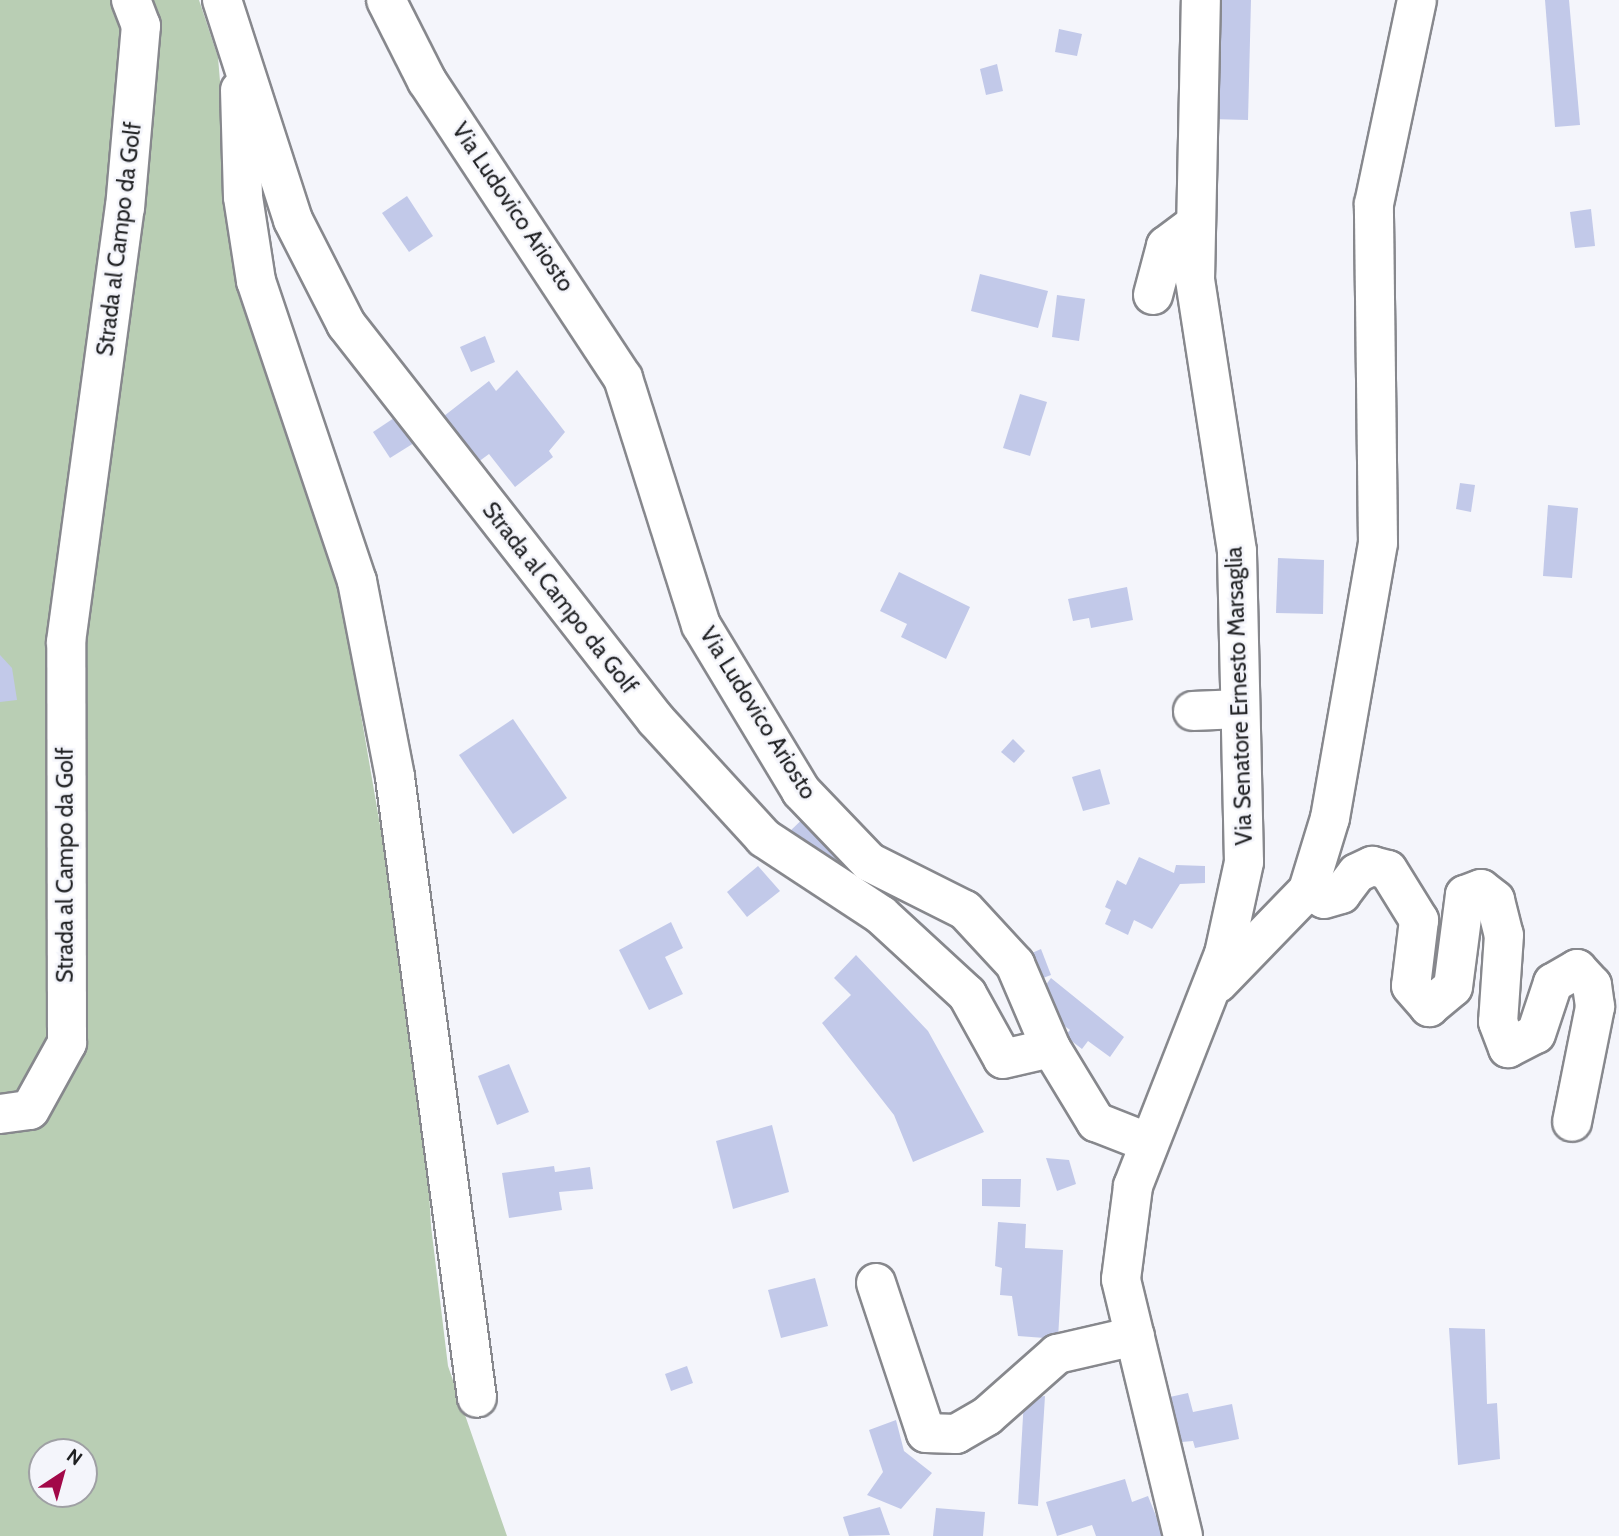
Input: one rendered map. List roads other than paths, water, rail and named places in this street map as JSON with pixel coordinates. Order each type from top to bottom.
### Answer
[{"type":"street","name":"Strada al Campo da Golf","points":[[0,1114],[30,1110],[67,1043],[66,642],[125,208],[141,26],[131,0]]},
{"type":"street","name":"Strada al Campo da Golf","points":[[222,0],[293,220],[346,324],[656,720],[764,838],[881,915],[967,994],[1003,1059],[1051,1048]]},
{"type":"street","name":"Via Ludovico Ariosto","points":[[386,0],[427,81],[623,378],[701,625],[802,790],[869,862],[965,909],[1015,964],[1051,1048],[1096,1122],[1147,1142]]},
{"type":"street","name":"Via Senatore Ernesto Marsaglia","points":[[1183,1536],[1121,1279],[1133,1186],[1147,1142],[1211,989],[1244,862],[1237,551],[1195,279],[1201,0]]},
{"type":"street","points":[[1211,989],[1308,890],[1331,818],[1378,543],[1374,204],[1417,0]]},
{"type":"street","points":[[239,46],[243,197],[256,281],[357,580],[395,776],[477,1398]]},
{"type":"street","points":[[1153,295],[1166,246],[1195,225]]},
{"type":"street","points":[[1193,711],[1240,709]]},
{"type":"street","points":[[1308,890],[1324,899],[1341,894],[1365,870],[1388,870],[1419,920],[1411,986],[1429,1007],[1453,987],[1465,895],[1480,889],[1495,900],[1504,935],[1498,1022],[1508,1048],[1536,1034],[1553,983],[1577,970],[1592,985],[1595,1007],[1572,1122]]},
{"type":"street","points":[[876,1283],[926,1433],[956,1434],[987,1416],[1057,1354],[1135,1336]]}]
